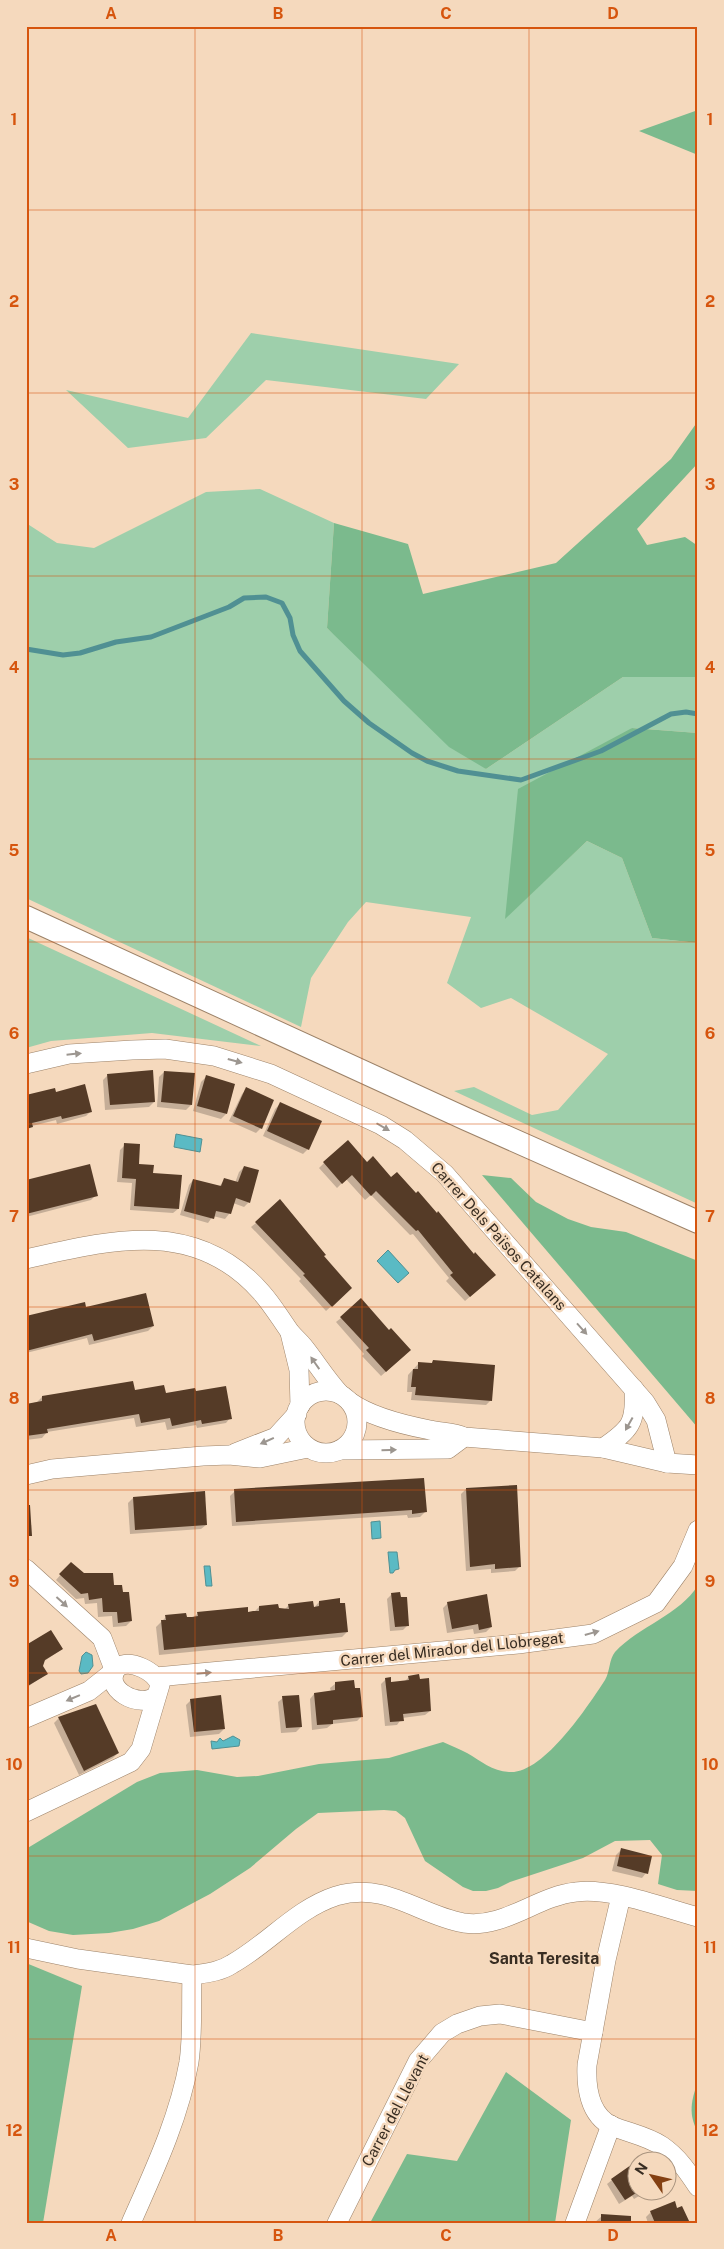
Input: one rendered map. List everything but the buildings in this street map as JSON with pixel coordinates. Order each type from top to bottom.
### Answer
[{"type":"street","points":[[26,917],[466,1119],[698,1222]]},
{"type":"street","name":"Carrer Dels Països Catalans","points":[[26,1064],[69,1054],[140,1050],[165,1049],[214,1056],[272,1074],[381,1125],[405,1140],[445,1174],[634,1388],[656,1420],[667,1463]]},
{"type":"street","points":[[26,1259],[116,1240],[146,1239],[187,1245],[205,1252],[247,1276],[281,1316],[290,1332],[303,1345],[355,1410],[357,1428],[354,1437],[340,1450]]},
{"type":"street","points":[[290,1332],[299,1370],[297,1432],[301,1441],[308,1448],[318,1452],[329,1453],[340,1450],[448,1449],[464,1437]]},
{"type":"street","points":[[603,1448],[626,1430],[635,1412],[634,1388]]},
{"type":"street","points":[[229,1455],[276,1437],[308,1398],[318,1392],[329,1391],[345,1398],[361,1410],[431,1431],[456,1434],[464,1437],[603,1448],[667,1463],[698,1465]]},
{"type":"street","points":[[26,1475],[52,1468],[229,1455],[260,1458],[308,1448]]},
{"type":"street","name":"Carrer del Mirador del Llobregat","points":[[135,1699],[149,1701],[156,1686],[593,1634],[656,1602],[683,1566],[698,1530]]},
{"type":"street","points":[[26,1569],[102,1638],[112,1664],[114,1686],[135,1699],[144,1733]]},
{"type":"street","points":[[26,1718],[89,1691],[122,1664],[131,1663],[156,1686],[141,1749],[131,1762],[26,1812]]},
{"type":"street","points":[[26,1948],[78,1959],[192,1974],[210,1973],[232,1965],[315,1905],[347,1894],[375,1893],[392,1896],[449,1919],[479,1924],[495,1921],[542,1901],[576,1891],[621,1896],[698,1917]]},
{"type":"street","points":[[621,1896],[606,1960],[586,2082],[594,2108],[602,2118],[611,2125],[642,2135],[663,2147],[683,2164],[698,2187]]},
{"type":"street","points":[[131,2223],[160,2158],[182,2094],[189,2060],[192,1974]]},
{"type":"street","name":"Carrer del Llevant","points":[[338,2223],[418,2061],[442,2033],[457,2024],[480,2016],[500,2014],[593,2032]]},
{"type":"street","points":[[575,2223],[611,2125]]},
{"type":"green space","points":[[698,110],[698,155],[639,131]]},
{"type":"green space","points":[[251,333],[459,364],[426,399],[266,380],[206,438],[128,448],[66,390],[188,418]]},
{"type":"green space","points":[[698,421],[698,463],[637,529],[647,545],[685,537],[698,546],[698,677],[623,677],[486,769],[449,747],[327,628],[334,523],[408,544],[423,594],[556,563],[671,459]]},
{"type":"green space","points":[[260,489],[334,523],[327,628],[486,769],[623,677],[698,677],[698,733],[632,728],[505,918],[587,841],[622,858],[652,938],[698,943],[698,1204],[454,1091],[474,1087],[532,1115],[558,1110],[608,1054],[511,998],[481,1008],[447,983],[471,917],[366,902],[348,922],[311,978],[301,1027],[26,898],[26,523],[57,543],[94,548],[206,492]]},
{"type":"green space","points":[[632,728],[698,733],[698,943],[652,938],[622,858],[587,841],[505,919],[518,789]]},
{"type":"green space","points":[[26,937],[261,1046],[152,1033],[51,1041],[26,1048]]},
{"type":"green space","points":[[482,1175],[511,1178],[536,1202],[568,1219],[591,1227],[626,1232],[698,1261],[698,1428]]},
{"type":"green space","points":[[698,1585],[698,1891],[677,1890],[658,1884],[662,1855],[650,1840],[615,1841],[583,1858],[510,1882],[498,1888],[486,1891],[473,1891],[463,1887],[425,1861],[405,1818],[396,1811],[384,1810],[318,1813],[250,1868],[210,1894],[159,1921],[133,1929],[109,1933],[73,1935],[49,1931],[26,1921],[26,1849],[137,1782],[160,1773],[197,1770],[237,1777],[258,1776],[319,1764],[389,1758],[443,1742],[497,1770],[509,1772],[522,1770],[536,1763],[563,1737],[588,1706],[605,1680],[615,1652],[636,1635],[670,1613]]},
{"type":"green space","points":[[26,1963],[82,1986],[43,2223],[26,2223]]},
{"type":"green space","points":[[506,2072],[571,2120],[555,2223],[370,2223],[407,2154],[457,2161]]},
{"type":"green space","points":[[698,2082],[698,2132],[693,2120],[692,2107]]},
{"type":"water","points":[[176,1134],[202,1139],[200,1152],[174,1147]]},
{"type":"water","points":[[388,1250],[409,1273],[398,1283],[377,1261]]},
{"type":"water","points":[[380,1521],[381,1538],[372,1539],[371,1522]]},
{"type":"water","points":[[388,1552],[397,1552],[399,1569],[393,1573],[390,1573]]},
{"type":"water","points":[[204,1566],[210,1566],[212,1586],[206,1586]]},
{"type":"water","points":[[86,1652],[92,1655],[93,1666],[88,1673],[81,1674],[79,1671],[82,1656]]},
{"type":"water","points":[[233,1736],[240,1740],[239,1746],[212,1749],[211,1741],[217,1742],[220,1738],[223,1741]]},
{"type":"waterway","points":[[26,649],[63,655],[80,653],[116,642],[151,637],[229,607],[244,598],[266,597],[282,603],[290,618],[293,635],[300,651],[344,701],[369,723],[412,753],[427,761],[458,771],[521,780],[601,751],[671,714],[686,712],[698,714]]},
{"type":"district","name":"Santa Teresita","points":[[544,1958]]}]
